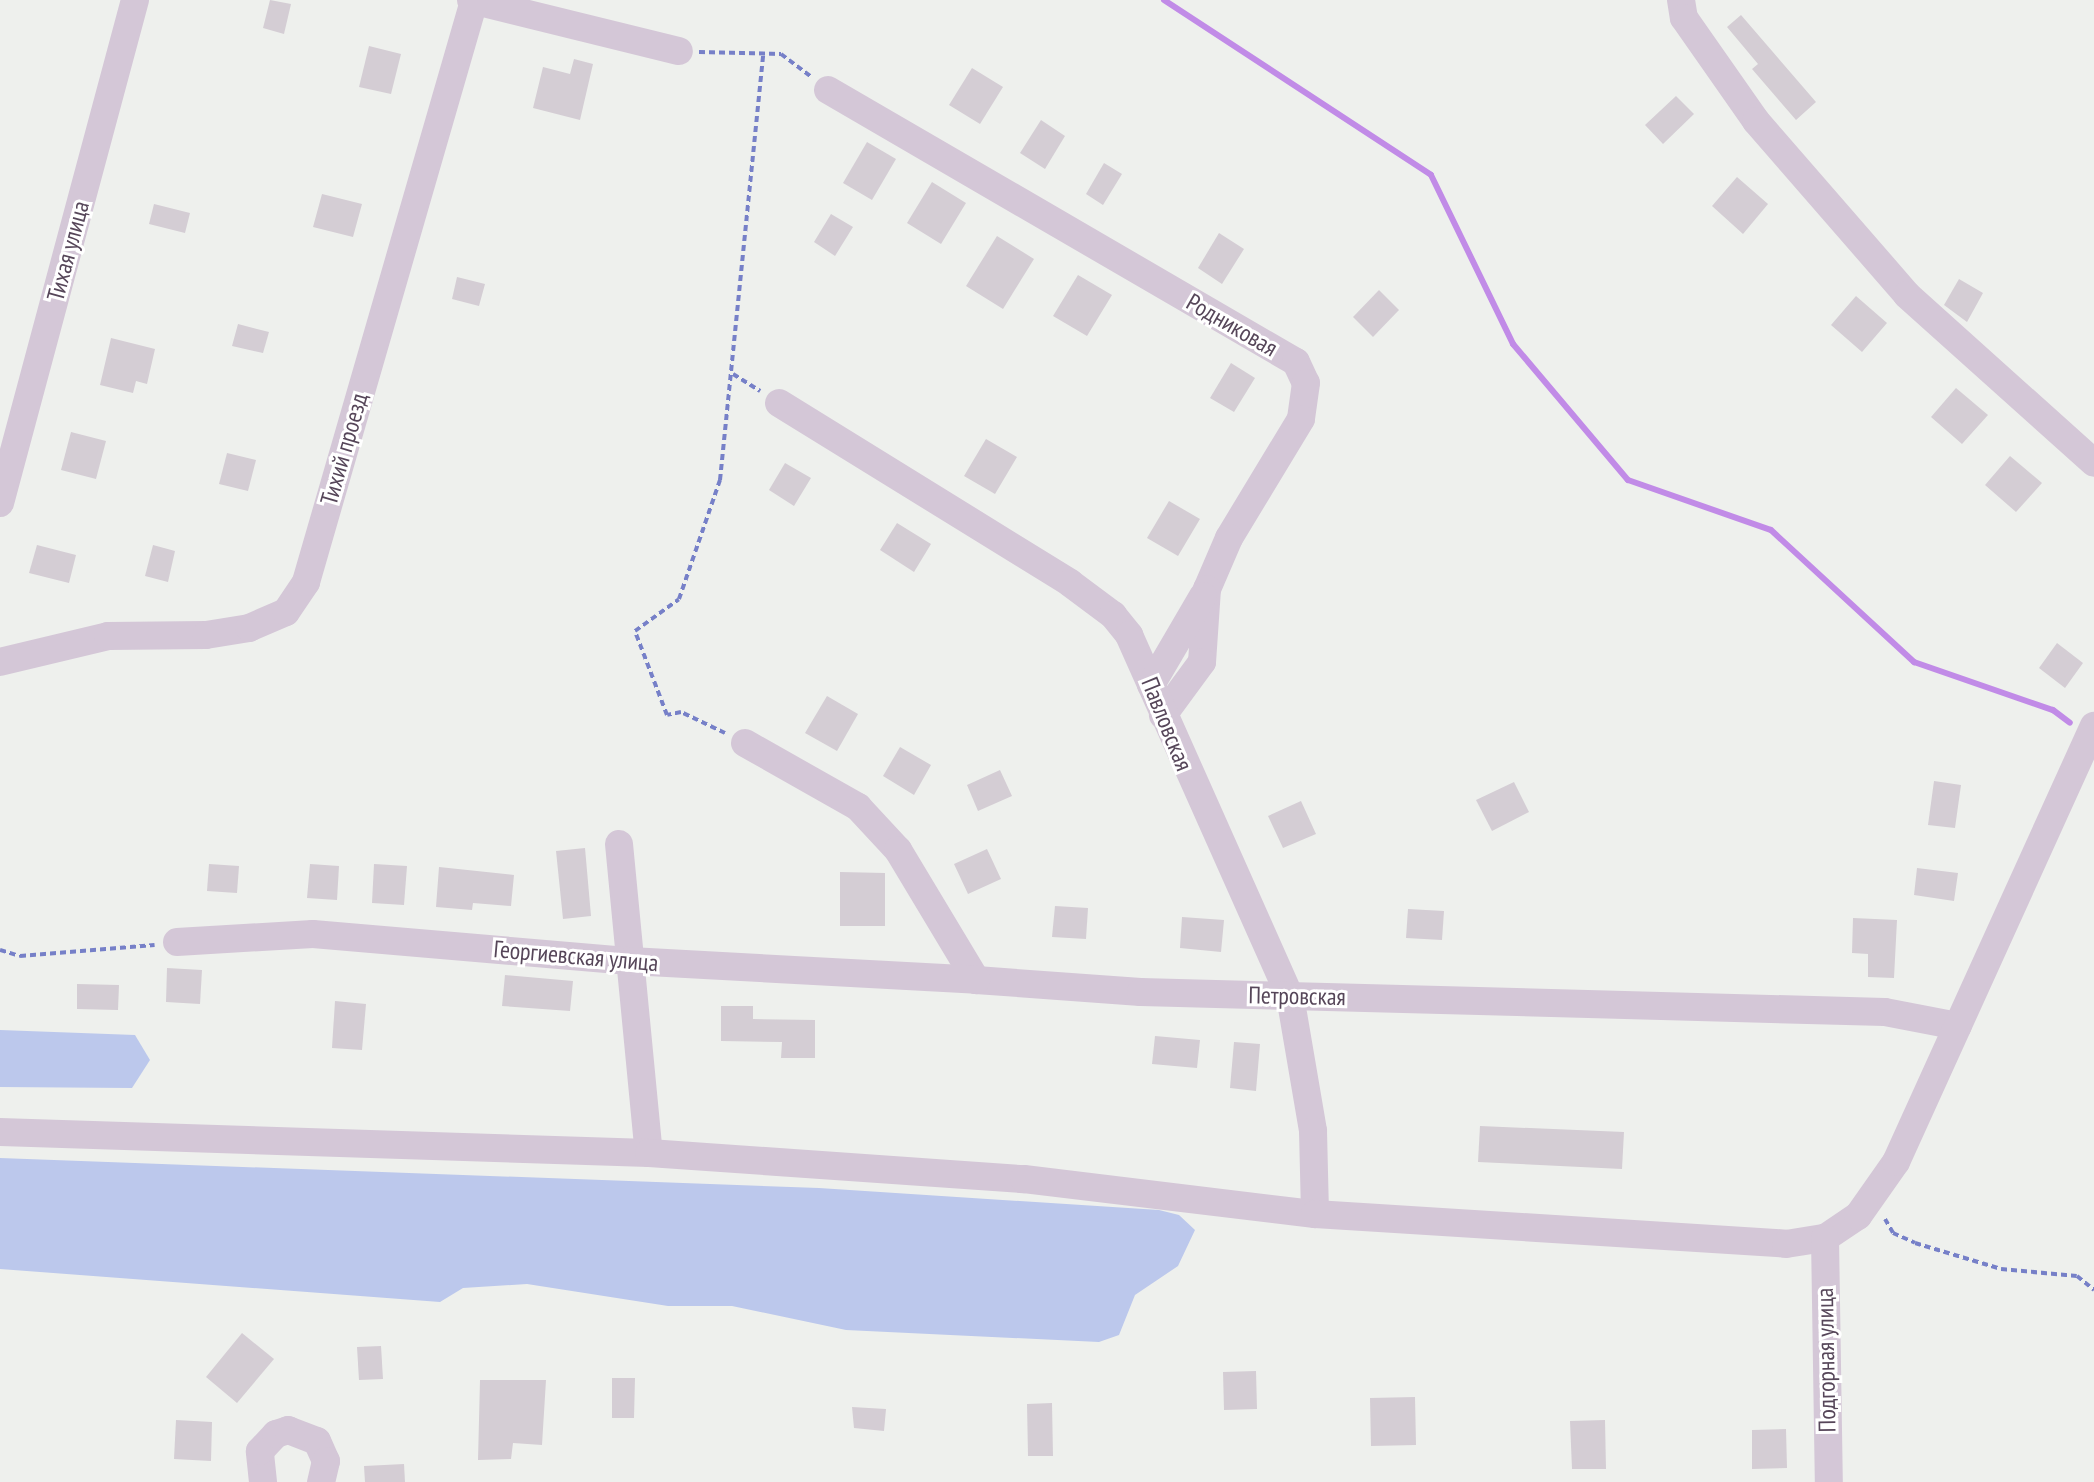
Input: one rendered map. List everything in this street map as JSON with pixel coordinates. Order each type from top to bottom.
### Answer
[{"type":"street","name":"Тихая улица","points":[[0,503],[135,0]]},
{"type":"street","points":[[472,0],[679,51]]},
{"type":"street","name":"Тихий проезд","points":[[0,662],[108,636],[206,635],[249,628],[286,612],[306,582],[472,0]]},
{"type":"street","points":[[1681,0],[1684,18],[1756,121],[1907,295],[2094,463]]},
{"type":"street","name":"Родниковая","points":[[828,90],[1296,362],[1306,383],[1301,419],[1229,538],[1207,589],[1202,662],[1163,715]]},
{"type":"street","name":"Павловская","points":[[779,403],[1113,615],[1129,635],[1290,996],[1313,1131],[1315,1214]]},
{"type":"street","points":[[1151,685],[1207,589]]},
{"type":"street","points":[[0,1132],[649,1153],[1024,1179],[1315,1214],[1786,1244],[1825,1238],[1858,1216],[1896,1162],[2094,726]]},
{"type":"street","points":[[745,743],[858,807],[898,850],[976,980]]},
{"type":"street","points":[[619,844],[649,1153]]},
{"type":"street","name":"Георгиевская улица","points":[[177,942],[313,934],[630,961],[976,980]]},
{"type":"street","name":"Петровская","points":[[976,980],[1290,996],[1885,1012],[1958,1026]]},
{"type":"street","name":"Подгорная улица","points":[[1825,1238],[1829,1482]]},
{"type":"street","points":[[263,1482],[260,1451],[276,1434],[288,1430],[308,1435],[323,1450],[321,1482]]},
{"type":"path","points":[[679,51],[781,54],[828,90]]},
{"type":"path","points":[[745,743],[681,712],[667,715],[635,631],[679,599],[720,480],[763,53]]},
{"type":"path","points":[[733,374],[779,403]]},
{"type":"path","points":[[0,950],[20,956],[101,953],[177,942]]},
{"type":"path","points":[[1873,1198],[1893,1233],[1915,1243],[2001,1269],[2077,1276],[2094,1290]]},
{"type":"shaded area","points":[[0,1030],[135,1035],[150,1060],[132,1088],[0,1087]]},
{"type":"shaded area","points":[[0,1158],[819,1188],[1159,1210],[1179,1215],[1195,1230],[1178,1266],[1135,1295],[1119,1335],[1099,1342],[846,1330],[732,1306],[668,1306],[527,1284],[463,1288],[440,1302],[0,1269]]},
{"type":"building","points":[[270,0],[291,4],[284,34],[263,28]]},
{"type":"building","points":[[1741,15],[1816,102],[1796,120],[1752,69],[1758,64],[1727,27]]},
{"type":"building","points":[[369,46],[401,54],[391,94],[359,87]]},
{"type":"building","points":[[574,59],[593,64],[580,120],[533,108],[543,67],[570,74]]},
{"type":"building","points":[[972,68],[1003,87],[980,124],[949,105]]},
{"type":"building","points":[[1676,96],[1694,114],[1663,144],[1645,125]]},
{"type":"building","points":[[1041,120],[1065,136],[1045,169],[1020,153]]},
{"type":"building","points":[[867,142],[896,159],[872,200],[843,183]]},
{"type":"building","points":[[1104,163],[1122,174],[1103,205],[1086,194]]},
{"type":"building","points":[[1737,177],[1768,204],[1743,234],[1712,206]]},
{"type":"building","points":[[932,182],[966,203],[941,244],[907,223]]},
{"type":"building","points":[[322,194],[362,204],[353,237],[313,227]]},
{"type":"building","points":[[154,204],[190,213],[185,233],[149,224]]},
{"type":"building","points":[[831,214],[853,227],[835,256],[814,242]]},
{"type":"building","points":[[1219,233],[1244,249],[1222,284],[1198,268]]},
{"type":"building","points":[[997,236],[1034,259],[1003,309],[966,286]]},
{"type":"building","points":[[1078,275],[1112,295],[1087,336],[1053,316]]},
{"type":"building","points":[[457,277],[485,284],[479,306],[452,299]]},
{"type":"building","points":[[1959,279],[1983,293],[1967,322],[1944,305]]},
{"type":"building","points":[[1379,290],[1399,310],[1373,337],[1353,317]]},
{"type":"building","points":[[1856,296],[1887,323],[1862,352],[1831,325]]},
{"type":"building","points":[[238,324],[269,332],[263,353],[232,346]]},
{"type":"building","points":[[111,338],[155,349],[147,384],[136,381],[133,393],[100,385]]},
{"type":"building","points":[[1231,363],[1255,378],[1234,412],[1210,398]]},
{"type":"building","points":[[1956,388],[1988,415],[1962,444],[1931,417]]},
{"type":"building","points":[[71,432],[106,441],[96,479],[61,470]]},
{"type":"building","points":[[986,439],[1017,457],[995,494],[964,476]]},
{"type":"building","points":[[227,453],[256,460],[248,491],[219,484]]},
{"type":"building","points":[[2010,456],[2042,483],[2016,512],[1985,485]]},
{"type":"building","points":[[785,463],[811,478],[794,506],[769,490]]},
{"type":"building","points":[[1169,501],[1200,519],[1178,556],[1147,538]]},
{"type":"building","points":[[897,523],[931,544],[914,572],[880,550]]},
{"type":"building","points":[[37,545],[76,555],[69,583],[29,573]]},
{"type":"building","points":[[153,545],[175,551],[168,582],[145,576]]},
{"type":"building","points":[[2057,643],[2083,663],[2065,688],[2039,668]]},
{"type":"building","points":[[827,696],[858,714],[837,751],[805,733]]},
{"type":"building","points":[[900,747],[931,765],[914,795],[883,776]]},
{"type":"building","points":[[1000,770],[1012,796],[978,811],[967,785]]},
{"type":"building","points":[[1934,781],[1961,785],[1955,828],[1928,825]]},
{"type":"building","points":[[1514,782],[1529,812],[1492,831],[1476,800]]},
{"type":"building","points":[[1301,801],[1316,834],[1283,848],[1268,816]]},
{"type":"building","points":[[585,848],[591,916],[563,919],[556,851]]},
{"type":"building","points":[[987,849],[1001,879],[968,894],[954,864]]},
{"type":"building","points":[[209,864],[239,866],[237,893],[207,891]]},
{"type":"building","points":[[310,864],[339,866],[337,900],[307,898]]},
{"type":"building","points":[[374,864],[407,866],[404,905],[372,903]]},
{"type":"building","points":[[439,867],[514,875],[511,906],[473,903],[472,910],[436,907]]},
{"type":"building","points":[[1917,868],[1958,873],[1954,901],[1914,895]]},
{"type":"building","points":[[840,872],[885,873],[885,926],[840,926]]},
{"type":"building","points":[[1055,906],[1088,908],[1086,939],[1052,937]]},
{"type":"building","points":[[1408,909],[1444,911],[1442,940],[1406,938]]},
{"type":"building","points":[[1182,917],[1224,920],[1221,952],[1180,948]]},
{"type":"building","points":[[1853,918],[1897,920],[1894,978],[1868,977],[1868,954],[1852,953]]},
{"type":"building","points":[[167,968],[202,970],[200,1004],[166,1002]]},
{"type":"building","points":[[505,975],[573,981],[570,1011],[502,1006]]},
{"type":"building","points":[[77,984],[119,985],[118,1010],[77,1009]]},
{"type":"building","points":[[335,1001],[366,1004],[362,1050],[332,1048]]},
{"type":"building","points":[[721,1006],[753,1006],[753,1019],[815,1020],[815,1058],[781,1058],[782,1042],[721,1041]]},
{"type":"building","points":[[1155,1036],[1200,1040],[1197,1068],[1152,1064]]},
{"type":"building","points":[[1234,1042],[1260,1044],[1256,1091],[1230,1088]]},
{"type":"building","points":[[1480,1126],[1624,1132],[1622,1169],[1478,1162]]},
{"type":"building","points":[[242,1333],[274,1359],[237,1403],[206,1377]]},
{"type":"building","points":[[381,1346],[383,1379],[359,1380],[357,1347]]},
{"type":"building","points":[[1256,1371],[1257,1409],[1224,1410],[1223,1372]]},
{"type":"building","points":[[612,1378],[635,1378],[634,1418],[612,1418]]},
{"type":"building","points":[[480,1380],[546,1380],[542,1445],[513,1443],[511,1459],[478,1460]]},
{"type":"building","points":[[1415,1397],[1416,1445],[1371,1446],[1370,1398]]},
{"type":"building","points":[[1052,1403],[1053,1456],[1028,1456],[1027,1404]]},
{"type":"building","points":[[852,1407],[886,1409],[884,1431],[854,1428]]},
{"type":"building","points":[[176,1420],[212,1422],[211,1461],[174,1459]]},
{"type":"building","points":[[1605,1420],[1606,1469],[1572,1469],[1570,1421]]},
{"type":"building","points":[[1786,1429],[1787,1468],[1752,1469],[1752,1430]]},
{"type":"building","points":[[404,1464],[405,1482],[365,1482],[364,1466]]},
{"type":"waterway","points":[[1164,0],[1431,175],[1513,344],[1628,480],[1771,530],[1914,662],[2053,710],[2070,723]]}]
